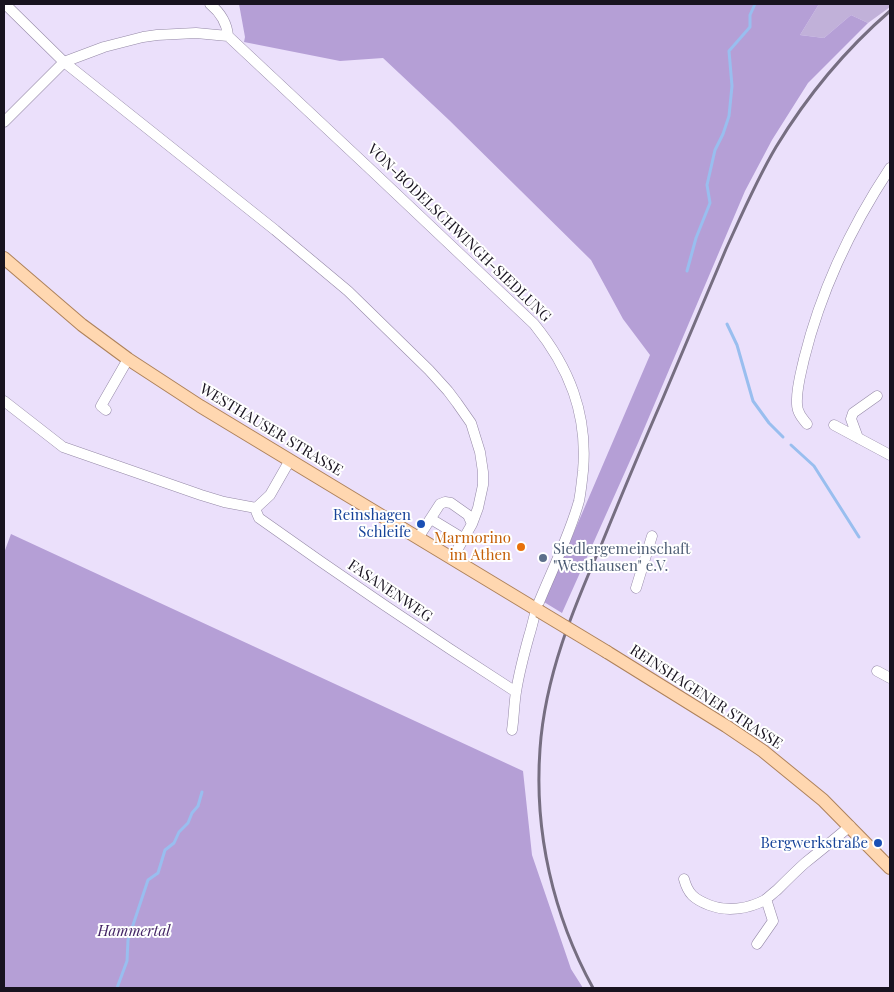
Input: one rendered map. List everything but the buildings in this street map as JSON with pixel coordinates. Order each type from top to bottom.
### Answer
[{"type":"main road","name":"WESTHAUSER STRASSE","points":[[4,258],[82,325],[128,360],[200,406],[538,610]]},
{"type":"main road","name":"REINSHAGENER STRASSE","points":[[538,610],[726,726],[763,751],[823,800],[890,868]]},
{"type":"street","points":[[5,4],[64,62],[348,291],[430,370],[461,408],[470,423],[477,441],[482,461],[482,485],[480,499],[472,524],[452,558]]},
{"type":"street","name":"VON-BODELSCHWINGH-SIEDLUNG","points":[[210,4],[222,17],[228,36],[534,324],[553,348],[572,386],[581,419],[584,447],[579,499],[538,610]]},
{"type":"street","points":[[4,122],[64,62],[104,47],[142,37],[196,33],[228,36]]},
{"type":"street","points":[[807,424],[798,412],[797,404],[801,374],[813,326],[834,268],[847,240],[868,201],[890,168]]},
{"type":"street","points":[[106,410],[100,406],[128,360]]},
{"type":"street","points":[[858,438],[851,419],[853,413],[877,396]]},
{"type":"street","points":[[4,401],[63,447],[224,502],[256,508],[270,495],[290,460]]},
{"type":"street","points":[[834,425],[890,455]]},
{"type":"street","points":[[418,538],[440,504],[445,502],[451,503],[468,515],[472,524]]},
{"type":"street","name":"FASANENWEG","points":[[256,508],[259,518],[342,577],[516,692]]},
{"type":"street","points":[[431,519],[464,539]]},
{"type":"street","points":[[636,588],[652,536]]},
{"type":"street","points":[[512,730],[516,692],[524,654],[538,610]]},
{"type":"street","points":[[877,671],[890,678]]},
{"type":"street","points":[[684,879],[694,898],[715,907],[735,909],[748,906],[766,899],[806,862],[850,826]]},
{"type":"street","points":[[757,944],[773,921],[766,899]]},
{"type":"shaded area","points":[[819,4],[890,4],[890,7],[868,23],[851,15],[824,38],[800,35]]},
{"type":"green space","points":[[239,4],[819,4],[800,35],[824,38],[851,15],[868,23],[808,83],[772,140],[745,191],[638,443],[562,613],[544,602],[650,355],[623,319],[591,260],[449,120],[383,58],[340,61],[244,42],[245,37]]},
{"type":"green space","name":"Hammertal","points":[[11,534],[523,771],[532,855],[571,969],[583,988],[4,988],[4,553]]},
{"type":"waterway","points":[[687,271],[696,238],[710,203],[707,185],[715,150],[729,116],[732,86],[729,51],[750,27],[750,15],[755,4]]},
{"type":"waterway","points":[[727,324],[737,345],[753,401],[769,423],[783,437]]},
{"type":"waterway","points":[[791,445],[814,466],[859,537]]},
{"type":"waterway","points":[[117,988],[127,961],[128,940],[148,880],[158,873],[165,850],[174,843],[179,832],[188,823],[192,813],[198,806],[202,792]]},
{"type":"railway","points":[[593,988],[567,932],[557,902],[549,872],[540,811],[540,749],[543,722],[554,669],[571,618],[640,452],[726,249],[762,172],[788,128],[828,74],[873,26],[890,11]]},
{"type":"place","name":"Reinshagen Schleife","points":[[421,524]]},
{"type":"place","name":"Marmorino im Athen","points":[[521,547]]},
{"type":"place","name":"Siedlergemeinschaft \"Westhausen\" e.V.","points":[[543,558]]},
{"type":"place","name":"Bergwerkstraße","points":[[878,843]]}]
